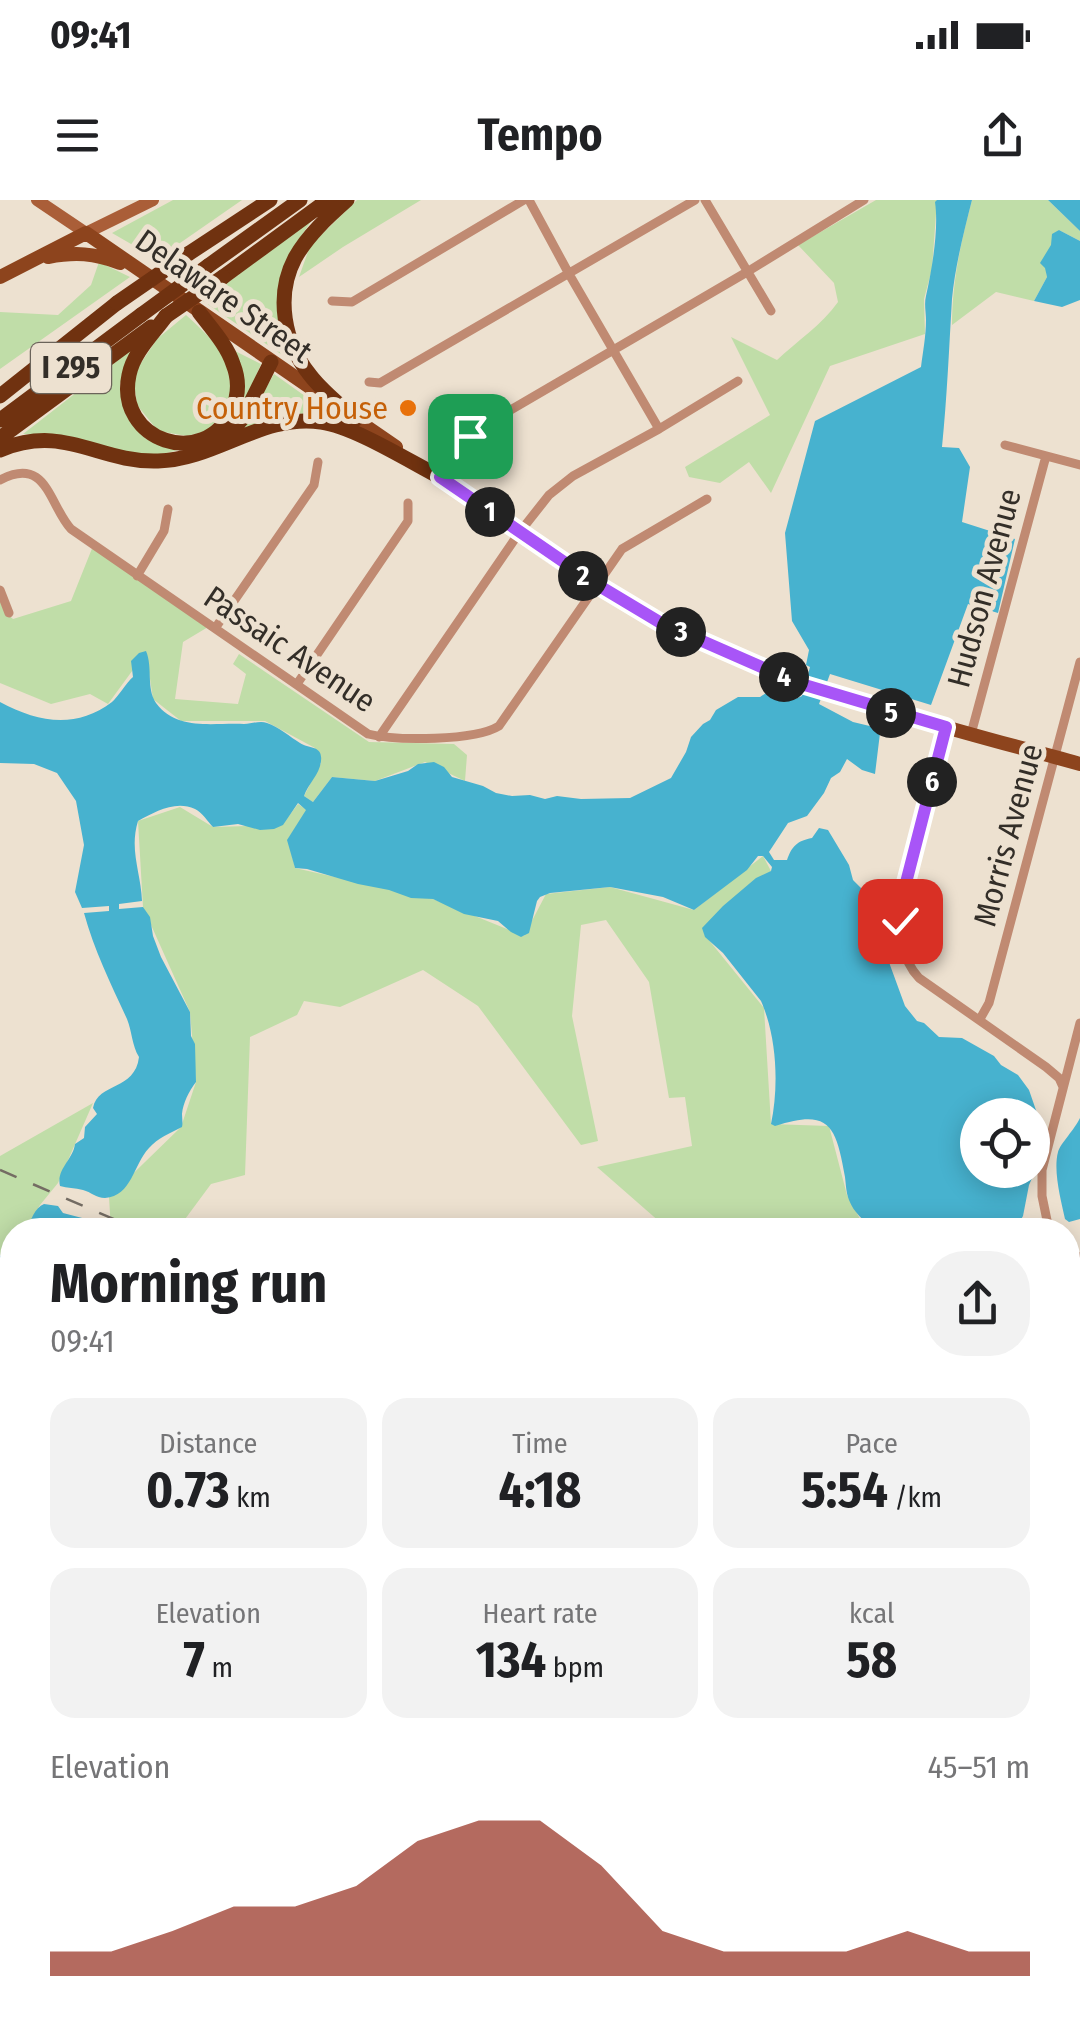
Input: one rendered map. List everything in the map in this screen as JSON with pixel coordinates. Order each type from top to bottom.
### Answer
[{"type":"highway","name":"I 295","points":[[0,393],[117,303],[270,200]]},
{"type":"highway","name":"I 295","points":[[0,420],[300,200]]},
{"type":"highway","points":[[0,438],[328,200]]},
{"type":"highway","points":[[348,200],[312,234],[295,258],[288,276],[284,312],[289,339],[304,366],[326,393],[356,418]]},
{"type":"highway","points":[[166,316],[136,356],[127,394],[144,428],[160,439],[178,443],[206,438],[222,426],[235,404],[238,389],[228,352],[199,312]]},
{"type":"highway","points":[[215,447],[243,418],[272,362]]},
{"type":"highway","points":[[0,450],[17,443],[48,440],[154,462],[191,456],[300,420],[347,429],[440,477]]},
{"type":"main road","name":"Delaware Street","points":[[37,200],[520,533],[661,623],[829,694],[1080,764]]},
{"type":"main road","points":[[0,277],[154,200]]},
{"type":"main road","points":[[32,260],[95,254],[136,269]]},
{"type":"street","points":[[332,301],[352,302],[527,200],[658,429]]},
{"type":"street","points":[[369,382],[380,383],[695,200]]},
{"type":"street","points":[[705,200],[772,311]]},
{"type":"street","points":[[440,477],[461,444],[478,429],[864,200]]},
{"type":"street","name":"Passaic Avenue","points":[[0,480],[15,474],[42,481],[64,522],[94,545],[368,734],[379,736],[540,505],[557,488],[738,380]]},
{"type":"street","points":[[1006,444],[1080,465]]},
{"type":"street","name":"Hudson Avenue","points":[[971,734],[1046,456]]},
{"type":"street","points":[[216,627],[314,485],[318,462]]},
{"type":"street","points":[[379,736],[479,735],[499,726],[596,584],[629,543],[707,499]]},
{"type":"street","points":[[296,684],[408,520],[408,503]]},
{"type":"street","points":[[137,576],[164,531],[168,509]]},
{"type":"street","points":[[0,590],[9,613]]},
{"type":"street","name":"Morris Avenue","points":[[980,1019],[989,1003],[1080,662]]},
{"type":"street","points":[[946,727],[900,906],[906,960],[919,978],[1046,1066],[1063,1087]]},
{"type":"street","points":[[1047,1218],[1042,1170],[1080,1024]]},
{"type":"green space","points":[[173,200],[242,200],[157,259],[112,233]]},
{"type":"green space","points":[[357,200],[421,200],[299,277],[310,246]]},
{"type":"green space","points":[[876,200],[937,200],[932,269],[924,299],[925,334],[830,366],[771,493],[749,462],[720,483],[689,477],[685,467],[770,415],[731,337],[777,360],[817,325],[838,302],[834,283],[798,245]]},
{"type":"green space","points":[[972,200],[1048,200],[1080,231],[1080,241],[1059,230],[1049,253],[1047,277],[1034,301],[996,292],[952,325],[958,262]]},
{"type":"green space","points":[[312,220],[289,254],[279,311],[291,361],[203,301]]},
{"type":"green space","points":[[99,262],[130,277],[0,369],[0,312],[58,315],[91,285]]},
{"type":"green space","points":[[186,315],[221,353],[229,374],[232,403],[207,431],[187,436],[158,431],[137,405],[133,375],[157,339]]},
{"type":"green space","points":[[135,347],[120,384],[126,415],[146,439],[183,448],[138,454],[64,437],[23,434]]},
{"type":"green space","points":[[235,351],[261,364],[243,406]]},
{"type":"green space","points":[[274,374],[336,418],[296,413],[242,429]]},
{"type":"green space","points":[[93,546],[208,627],[183,642],[175,699],[238,704],[246,674],[233,664],[239,654],[369,742],[454,744],[467,755],[465,781],[425,762],[375,781],[332,777],[313,802],[304,796],[321,763],[315,748],[265,721],[181,721],[153,699],[146,652],[108,704],[90,694],[51,704],[0,683],[0,601],[13,619],[71,601]]},
{"type":"green space","points":[[298,804],[307,810],[288,839],[295,868],[433,899],[524,936],[546,894],[610,887],[694,910],[763,856],[771,871],[704,934],[764,1008],[771,1124],[829,1126],[847,1195],[859,1218],[655,1218],[597,1167],[692,1146],[685,1097],[669,1098],[649,982],[606,920],[581,925],[572,1016],[598,1141],[581,1145],[478,1006],[423,970],[340,1007],[304,1001],[297,1015],[250,1037],[245,1175],[211,1184],[186,1218],[110,1218],[109,1197],[181,1127],[196,1082],[190,1012],[143,907],[138,821],[180,807],[213,827],[282,825]]},
{"type":"green space","points":[[93,1103],[58,1183],[32,1218],[0,1218],[0,1156]]},
{"type":"water","points":[[937,200],[972,200],[953,287],[942,447],[959,448],[970,467],[962,522],[1015,539],[998,613],[968,604],[931,705],[830,674],[819,704],[853,722],[878,728],[875,774],[847,759],[807,816],[788,823],[769,852],[774,860],[787,860],[793,848],[812,838],[819,828],[828,830],[849,865],[853,880],[862,889],[868,911],[879,920],[905,1006],[939,1037],[962,1038],[994,1056],[1018,1075],[1029,1090],[1032,1098],[960,1098],[960,1188],[1028,1188],[1022,1218],[862,1218],[849,1200],[838,1145],[827,1126],[808,1119],[771,1124],[775,1062],[766,1015],[761,1001],[723,953],[705,937],[702,928],[756,878],[771,871],[763,856],[758,856],[747,870],[694,910],[663,897],[610,887],[550,893],[537,901],[529,933],[521,937],[498,921],[464,914],[433,899],[411,898],[295,868],[287,840],[306,810],[298,803],[283,825],[274,829],[238,824],[213,827],[198,810],[180,806],[165,808],[138,821],[135,852],[142,901],[119,904],[119,909],[143,907],[150,917],[161,957],[190,1012],[196,1082],[184,1106],[182,1127],[149,1148],[121,1192],[102,1198],[60,1186],[60,1175],[75,1144],[84,1138],[85,1127],[97,1114],[93,1108],[96,1100],[131,1076],[139,1057],[84,913],[109,911],[109,906],[82,908],[75,892],[84,845],[76,801],[57,773],[34,764],[0,763],[0,702],[43,718],[85,716],[114,700],[133,677],[131,661],[146,651],[153,697],[175,718],[197,724],[264,722],[318,750],[320,766],[304,796],[313,802],[332,777],[375,781],[418,764],[434,762],[452,777],[496,793],[545,799],[630,798],[671,778],[691,737],[716,710],[738,697],[760,697],[766,693],[795,699],[802,696],[810,667],[806,665],[809,650],[792,621],[785,533],[815,421],[921,367],[925,299]]},
{"type":"water","points":[[1048,200],[1080,200],[1080,231]]},
{"type":"water","points":[[1059,230],[1080,241],[1080,300],[1062,307],[1034,301],[1047,277],[1040,263],[1051,245],[1052,234]]},
{"type":"water","points":[[1080,1118],[1080,1218],[1065,1218],[1057,1177],[1059,1149]]},
{"type":"water","points":[[44,1204],[58,1206],[63,1213],[82,1218],[32,1218]]},
{"type":"railway","points":[[0,1170],[111,1218]]},
{"type":"place","name":"Country House","points":[[408,408]]},
{"type":"route","points":[[470,436],[440,477],[626,604],[771,672],[829,694],[946,727],[900,906],[900,921]]}]
